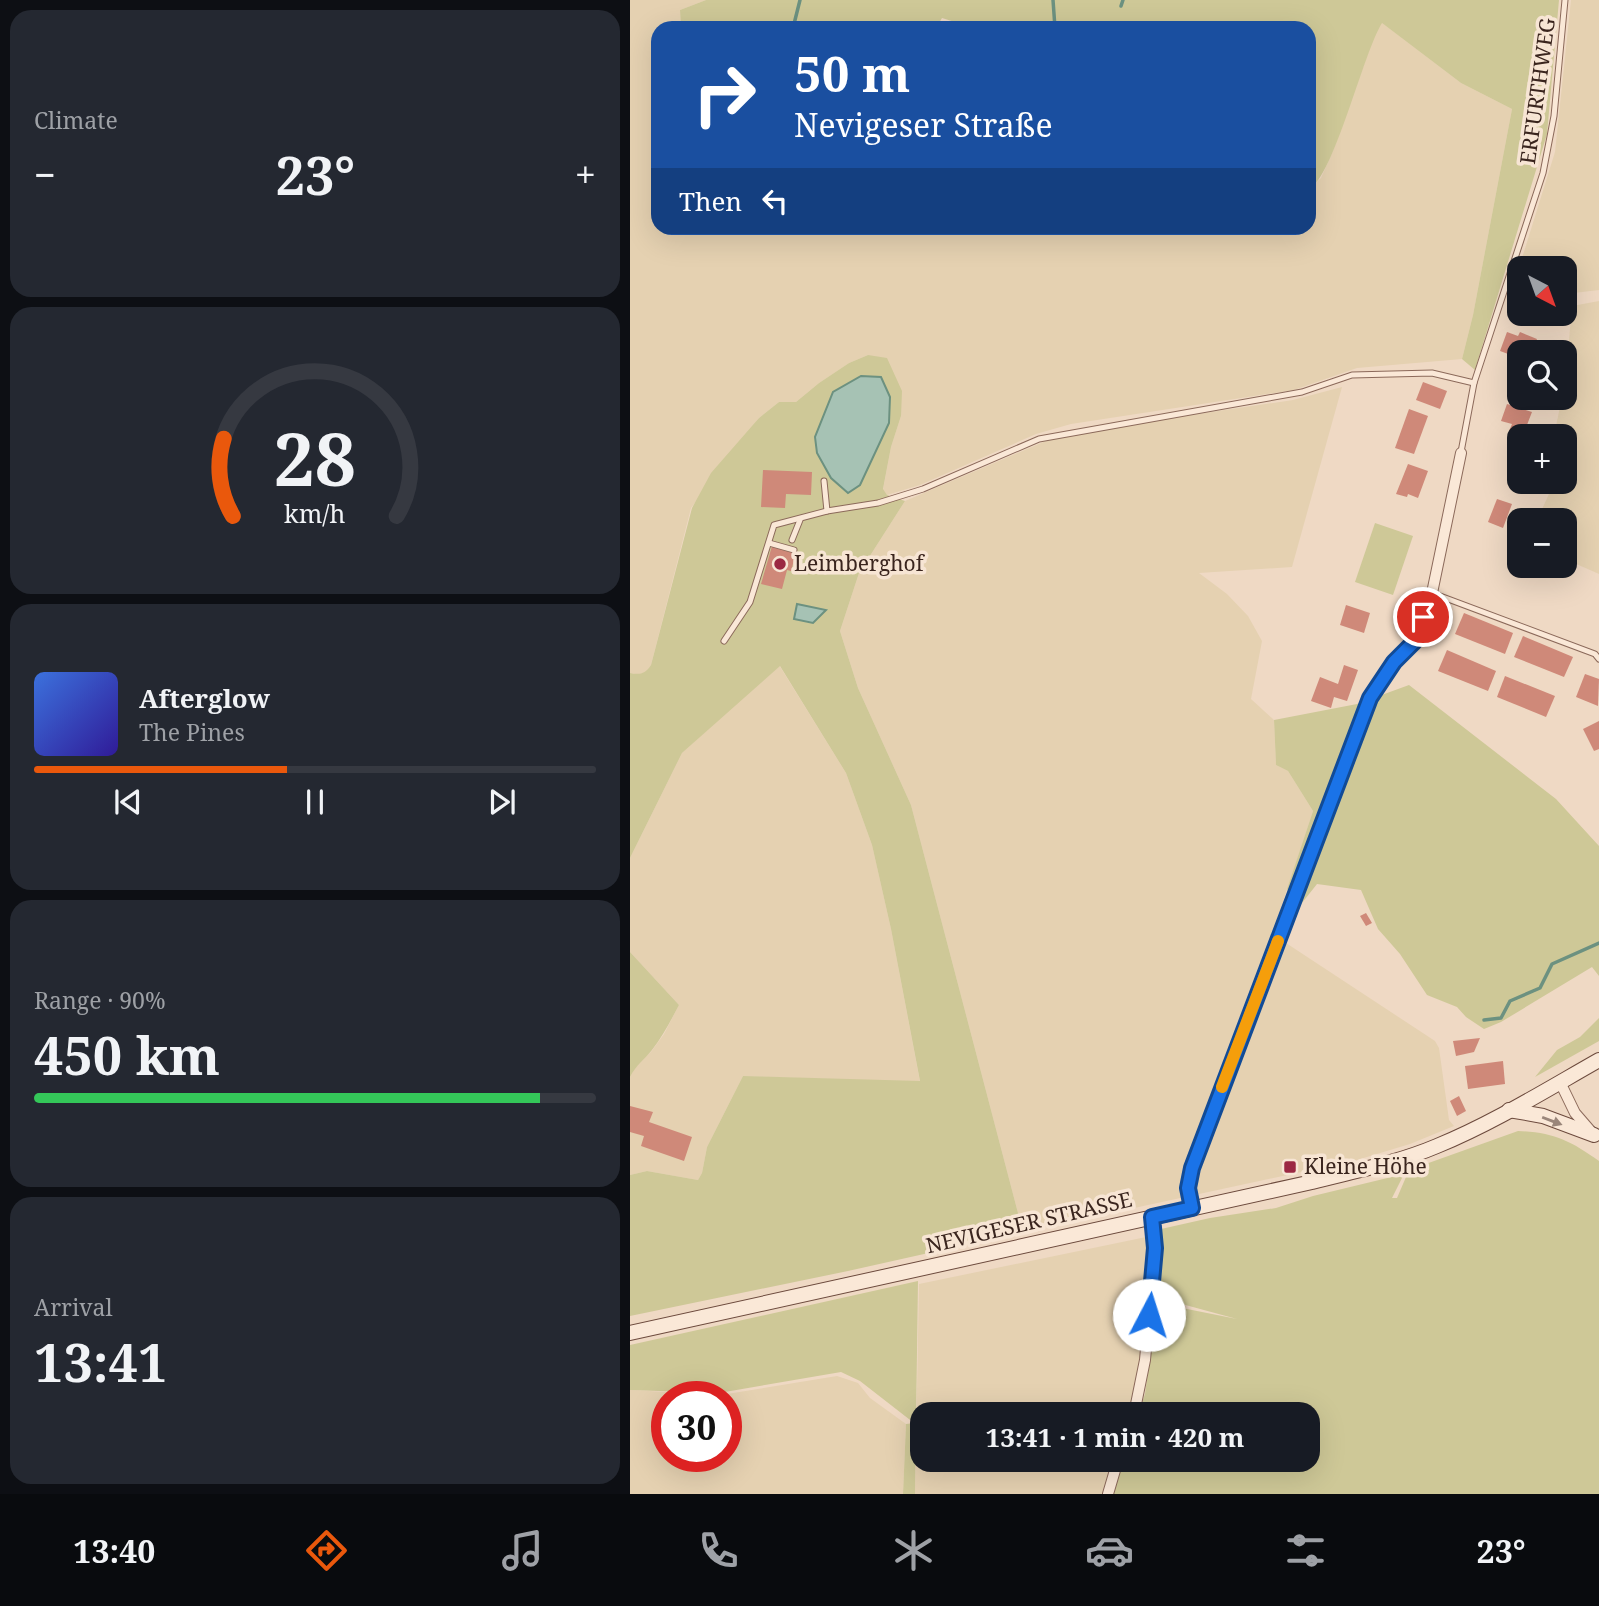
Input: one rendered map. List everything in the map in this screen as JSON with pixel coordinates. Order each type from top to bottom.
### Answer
[{"type":"main road","name":"NEVIGESER STRASSE","points":[[630,1333],[1312,1182],[1400,1159],[1437,1146],[1599,1060]]},
{"type":"main road","points":[[1509,1110],[1543,1116],[1597,1137]]},
{"type":"street","points":[[1192,1208],[1188,1188],[1192,1168],[1370,698],[1394,662],[1414,642],[1432,593],[1461,453]]},
{"type":"street","points":[[1560,1082],[1575,1114],[1597,1137]]},
{"type":"street","points":[[1136,1402],[1145,1360],[1155,1248],[1152,1217]]},
{"type":"street","points":[[1108,1494],[1114,1472]]},
{"type":"lane","name":"ERFURTHWEG","points":[[1461,453],[1474,383],[1543,173],[1554,116],[1565,0]]},
{"type":"lane","points":[[724,641],[750,602],[774,525],[827,511],[878,503],[923,489],[1039,439],[1303,392],[1352,375],[1432,373],[1474,383]]},
{"type":"lane","points":[[824,481],[827,511]]},
{"type":"lane","points":[[792,540],[800,520]]},
{"type":"lane","points":[[769,543],[794,550]]},
{"type":"lane","points":[[1432,593],[1597,657],[1599,648]]},
{"type":"shaded area","points":[[630,0],[706,0],[680,10],[681,21],[651,21],[651,235],[1316,235],[1316,183],[1321,178],[1333,151],[1381,22],[1461,83],[1512,109],[1473,315],[1462,359],[1357,368],[1294,390],[1071,424],[1036,434],[920,485],[887,495],[883,490],[891,447],[901,416],[868,355],[849,363],[796,402],[779,402],[759,418],[691,508],[651,665],[640,675],[630,673]]},
{"type":"shaded area","points":[[706,0],[1559,0],[1547,134],[1510,256],[1507,256],[1507,265],[1475,370],[1462,359],[1473,315],[1512,109],[1461,83],[1382,23],[1374,38],[1338,139],[1316,183],[1316,21],[952,21],[942,18],[940,21],[681,21],[680,10]]},
{"type":"shaded area","points":[[1571,0],[1599,0],[1599,290],[1577,293],[1577,256],[1523,256],[1555,152]]},
{"type":"shaded area","points":[[1599,301],[1599,574],[1577,564],[1577,508],[1543,508],[1549,494],[1577,494],[1577,424],[1556,424],[1559,410],[1577,410],[1577,340],[1569,340],[1570,326],[1577,326],[1577,305]]},
{"type":"shaded area","points":[[868,355],[887,358],[902,391],[901,416],[891,447],[883,489],[887,495],[905,501],[859,573],[840,631],[858,688],[911,805],[1023,1232],[630,1316],[630,1175],[647,1171],[698,1180],[707,1147],[743,1076],[920,1081],[872,845],[846,773],[780,666],[682,753],[630,858],[630,673],[642,673],[651,665],[692,508],[711,473],[759,418],[779,402],[796,402],[849,363]],"holes":[[[797,604],[825,610],[813,623],[795,619]]]},
{"type":"shaded area","points":[[861,376],[881,377],[890,397],[889,423],[860,485],[848,493],[831,478],[817,453],[815,437],[833,392]]},
{"type":"shaded area","points":[[1342,387],[1292,567],[1199,573],[1227,594],[1248,616],[1262,641],[1251,699],[1274,720],[1276,765],[1288,771],[1313,811],[1222,1086],[1286,943],[1435,1041],[1439,1048],[1449,1120],[1454,1126],[1410,1144],[1357,1160],[1023,1232],[911,805],[858,688],[840,631],[859,573],[905,501],[1048,440],[1293,400]]},
{"type":"shaded area","points":[[1375,523],[1413,536],[1393,595],[1355,582]]},
{"type":"shaded area","points":[[797,604],[826,610],[813,623],[794,619]]},
{"type":"shaded area","points":[[779,665],[846,773],[872,845],[920,1082],[743,1076],[707,1147],[698,1180],[647,1171],[630,1175],[630,1077],[635,1066],[651,1052],[664,1034],[679,1005],[630,952],[630,858],[682,753]]},
{"type":"shaded area","points":[[1409,685],[1556,799],[1599,846],[1599,976],[1592,967],[1501,1022],[1484,1029],[1457,1007],[1427,995],[1400,954],[1378,929],[1361,890],[1317,884],[1298,908],[1287,889],[1313,811],[1288,771],[1276,765],[1274,720],[1357,704]]},
{"type":"shaded area","points":[[630,952],[679,1005],[660,1039],[630,1077]]},
{"type":"shaded area","points":[[1599,1018],[1599,1041],[1535,1077],[1557,1050],[1580,1037]]},
{"type":"shaded area","points":[[1518,1131],[1541,1133],[1561,1139],[1599,1161],[1599,1494],[1113,1494],[1119,1472],[1320,1472],[1320,1402],[1142,1402],[1157,1303],[1237,1319],[1156,1297],[1161,1229],[1276,1208],[1404,1174],[1392,1198],[1397,1198],[1409,1170]]},
{"type":"shaded area","points":[[1151,1236],[1142,1365],[1134,1402],[917,1402],[919,1284]]},
{"type":"shaded area","points":[[918,1281],[916,1402],[910,1402],[910,1420],[860,1381],[841,1372],[742,1389],[742,1381],[651,1381],[651,1391],[630,1390],[630,1345]]},
{"type":"shaded area","points":[[837,1376],[858,1383],[870,1398],[906,1424],[903,1494],[630,1494],[630,1390],[651,1391],[651,1472],[742,1472],[742,1392]]},
{"type":"shaded area","points":[[906,1424],[910,1424],[910,1472],[915,1472],[915,1494],[903,1494]]},
{"type":"shaded area","points":[[915,1472],[1109,1472],[1103,1494],[915,1494]]},
{"type":"building","points":[[1507,332],[1518,336],[1520,332],[1537,339],[1507,340],[1507,354],[1500,351]]},
{"type":"building","points":[[1423,382],[1447,391],[1440,409],[1416,400]]},
{"type":"building","points":[[1507,404],[1507,410],[1532,412],[1527,424],[1501,421]]},
{"type":"building","points":[[1409,409],[1428,416],[1414,454],[1395,448]]},
{"type":"building","points":[[1408,464],[1428,471],[1418,498],[1408,494],[1407,497],[1396,494]]},
{"type":"building","points":[[763,470],[812,472],[811,495],[786,494],[785,508],[761,507]]},
{"type":"building","points":[[1497,499],[1512,504],[1510,508],[1507,508],[1503,528],[1488,522]]},
{"type":"building","name":"Leimberghof","points":[[772,546],[796,553],[791,571],[787,570],[782,589],[761,584]]},
{"type":"building","points":[[1346,605],[1370,613],[1364,633],[1340,625]]},
{"type":"building","points":[[1464,613],[1513,633],[1505,654],[1455,634]]},
{"type":"building","points":[[1523,636],[1573,657],[1564,677],[1514,657]]},
{"type":"building","points":[[1447,650],[1496,671],[1488,691],[1438,671]]},
{"type":"building","points":[[1344,665],[1358,670],[1347,701],[1334,697],[1331,708],[1311,701],[1320,677],[1338,684]]},
{"type":"building","points":[[1585,674],[1599,679],[1598,706],[1576,697]]},
{"type":"building","points":[[1505,676],[1555,696],[1546,717],[1497,697]]},
{"type":"building","points":[[1599,721],[1599,749],[1594,751],[1583,729]]},
{"type":"building","points":[[1366,913],[1372,923],[1366,926],[1360,916]]},
{"type":"building","points":[[1480,1038],[1474,1052],[1456,1056],[1453,1041]]},
{"type":"building","points":[[1503,1061],[1505,1084],[1468,1089],[1465,1066]]},
{"type":"building","points":[[1459,1096],[1466,1111],[1457,1116],[1450,1101]]},
{"type":"building","points":[[630,1106],[653,1112],[649,1122],[692,1137],[684,1161],[641,1146],[644,1136],[630,1132]]},
{"type":"waterway","points":[[795,21],[800,0]]},
{"type":"waterway","points":[[1053,0],[1054,21]]},
{"type":"waterway","points":[[1121,6],[1123,0]]},
{"type":"waterway","points":[[1484,1020],[1501,1018],[1510,1001],[1540,988],[1552,964],[1599,943]]},
{"type":"slow traffic","points":[[1222,1087],[1278,941]]},
{"type":"place","name":"Leimberghof","points":[[780,564]]},
{"type":"place","name":"Kleine Höhe","points":[[1290,1167]]},
{"type":"route","points":[[1149,1315],[1155,1248],[1152,1217],[1192,1208],[1188,1188],[1192,1168],[1370,698],[1394,662],[1414,642],[1423,617]]}]
